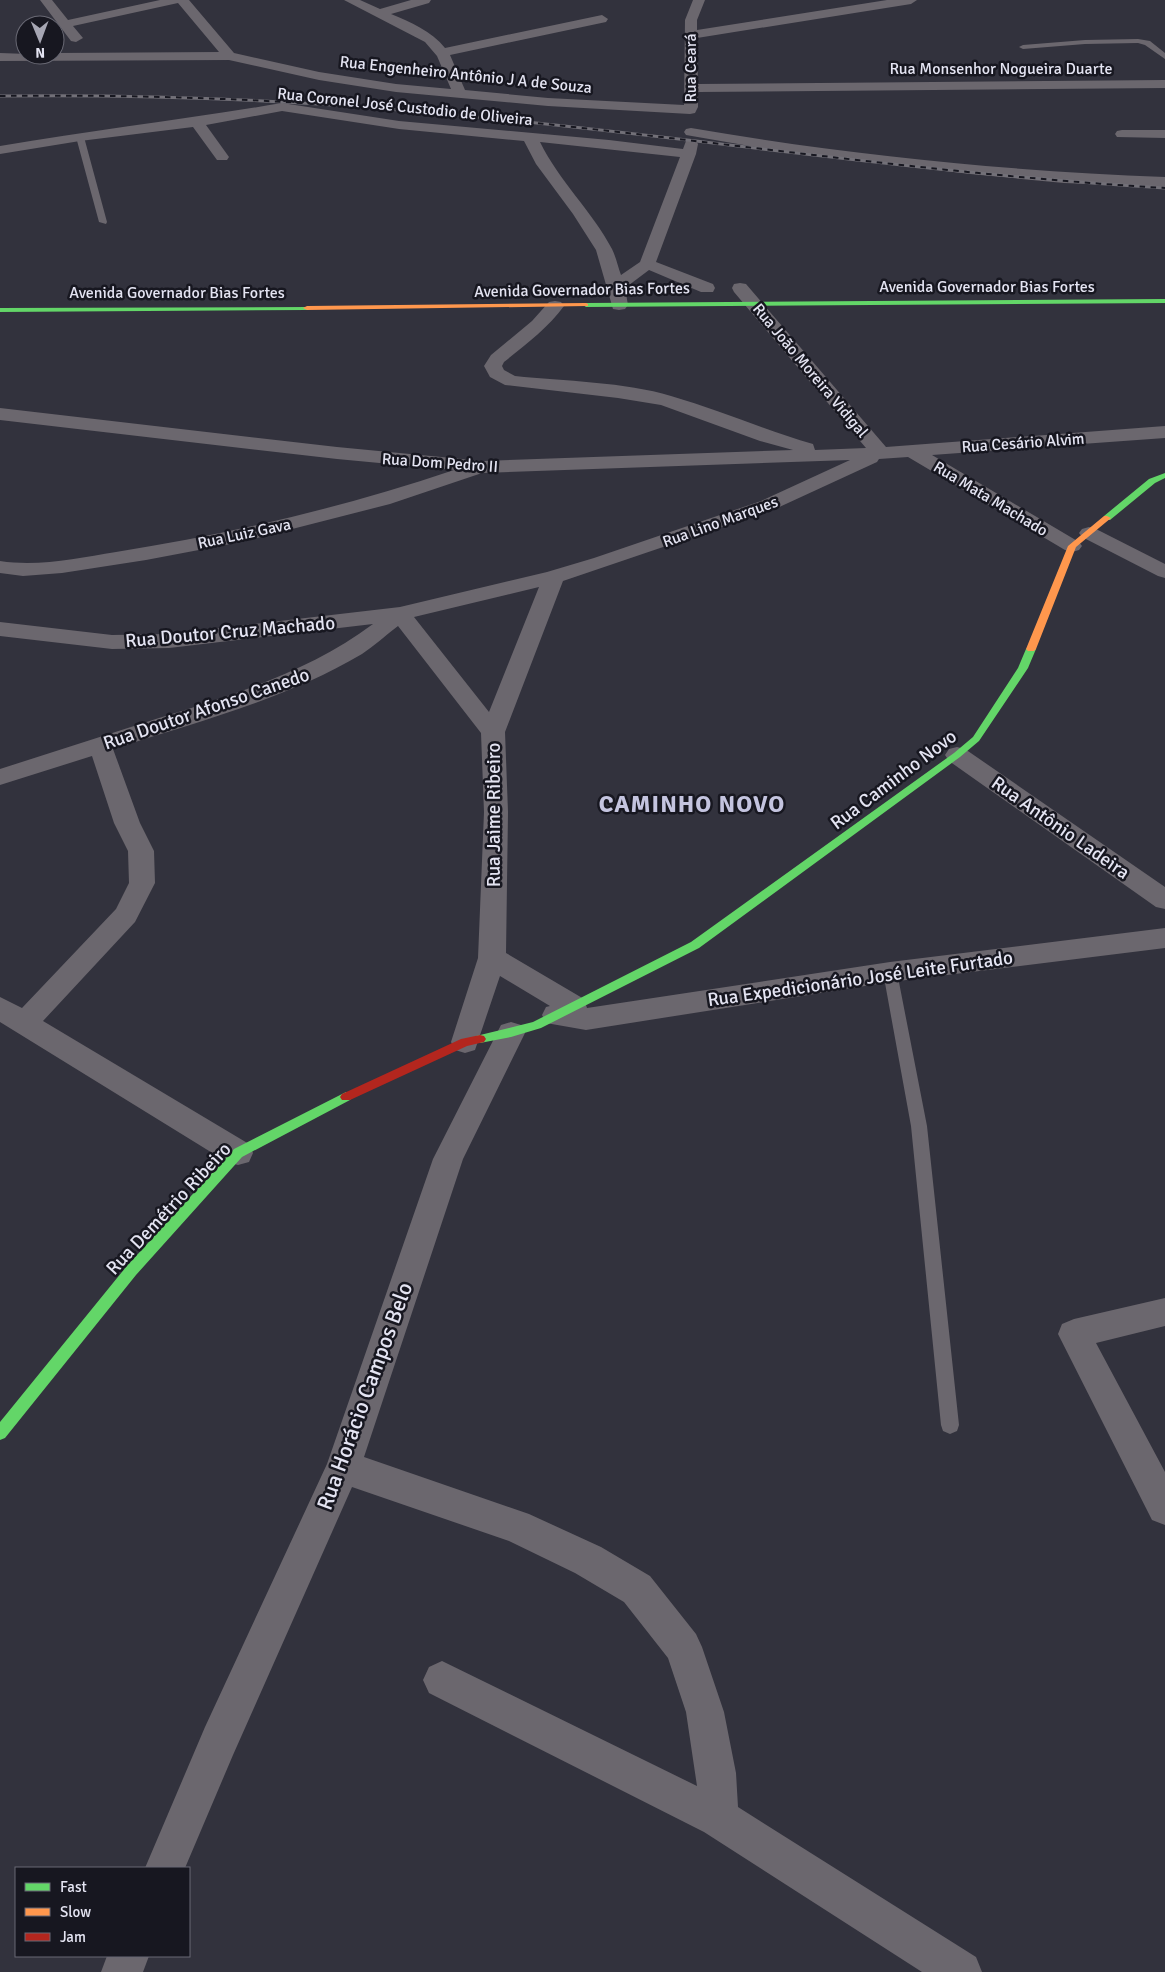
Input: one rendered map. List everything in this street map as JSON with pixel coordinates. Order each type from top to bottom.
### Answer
[{"type":"main road","points":[[1138,286],[1147,301]]},
{"type":"main road","name":"Avenida Governador Bias Fortes","points":[[680,288],[711,288]]},
{"type":"main road","name":"Avenida Governador Bias Fortes","points":[[0,310],[351,303],[555,306],[634,289]]},
{"type":"main road","name":"Avenida Governador Bias Fortes","points":[[615,292],[757,296],[1165,301]]},
{"type":"main road","name":"Rua Caminho Novo","points":[[512,1033],[537,1025],[695,945],[957,755],[976,739],[1023,668],[1072,546],[1152,482],[1165,475]]},
{"type":"main road","name":"Rua Demétrio Ribeiro","points":[[0,1433],[132,1271],[238,1153],[333,1103],[465,1042],[512,1033]]},
{"type":"street","points":[[46,0],[58,15]]},
{"type":"street","points":[[90,56],[65,24],[177,0]]},
{"type":"street","points":[[182,0],[229,56]]},
{"type":"street","points":[[350,0],[434,43],[441,53],[460,94]]},
{"type":"street","points":[[378,13],[425,0]]},
{"type":"street","name":"Rua Ceará","points":[[647,264],[691,142],[694,107],[690,88],[690,35],[691,20],[699,0]]},
{"type":"street","points":[[690,35],[911,0]]},
{"type":"street","points":[[441,53],[602,19]]},
{"type":"street","name":"Rua Engenheiro Antônio J A de Souza","points":[[0,57],[229,56],[356,83],[548,102],[694,107]]},
{"type":"street","name":"Rua Monsenhor Nogueira Duarte","points":[[690,88],[1165,84]]},
{"type":"street","name":"Rua Monsenhor Nogueira Duarte","points":[[740,101],[838,87]]},
{"type":"street","name":"Rua Coronel José Custodio de Oliveira","points":[[0,150],[282,108],[399,125],[609,144],[691,142],[778,147],[1064,178],[1165,182]]},
{"type":"street","points":[[196,122],[222,157]]},
{"type":"street","points":[[1122,134],[1165,134]]},
{"type":"street","points":[[530,137],[543,164],[580,212],[604,250],[615,292],[647,264],[711,288]]},
{"type":"street","name":"Rua João Moreira Vidigal","points":[[736,288],[757,296],[881,453]]},
{"type":"street","points":[[555,306],[538,325],[497,359],[493,366],[496,372],[511,382],[610,391],[665,400],[767,437],[830,455]]},
{"type":"street","name":"Rua Dom Pedro II","points":[[0,414],[337,453],[483,467],[881,453]]},
{"type":"street","name":"Rua Cesário Alvim","points":[[881,453],[1165,432]]},
{"type":"street","name":"Rua Mata Machado","points":[[910,450],[1072,546]]},
{"type":"street","name":"Rua Lino Marques","points":[[400,614],[554,577],[768,505],[881,453]]},
{"type":"street","name":"Rua Luiz Gava","points":[[0,566],[36,569],[70,565],[121,558],[226,537],[340,512],[408,493],[483,467]]},
{"type":"street","points":[[1089,532],[1165,572]]},
{"type":"street","points":[[493,732],[554,577]]},
{"type":"street","name":"Rua Doutor Cruz Machado","points":[[0,629],[112,642],[169,641],[400,614]]},
{"type":"street","name":"Rua Jaime Ribeiro","points":[[400,614],[493,732],[496,812],[492,958],[465,1042]]},
{"type":"street","name":"Rua Doutor Afonso Canedo","points":[[0,777],[100,746],[272,688],[318,668],[355,648],[400,614]]},
{"type":"street","points":[[24,1023],[126,914],[142,883],[141,851],[127,823],[100,746]]},
{"type":"street","name":"Rua Antônio Ladeira","points":[[957,755],[1165,900]]},
{"type":"street","name":"Rua Expedicionário José Leite Furtado","points":[[565,1011],[586,1019],[890,972],[1165,938]]},
{"type":"street","points":[[492,958],[565,1011]]},
{"type":"street","points":[[0,1008],[238,1153]]},
{"type":"street","name":"Rua Horácio Campos Belo","points":[[165,1867],[219,1741],[343,1467],[448,1159],[512,1033]]},
{"type":"street","points":[[1165,1312],[1074,1334],[1165,1508]]},
{"type":"street","points":[[343,1467],[516,1526],[588,1560],[637,1589],[684,1647],[706,1712],[716,1773],[718,1818]]},
{"type":"street","points":[[442,1680],[718,1818],[961,1972]]},
{"type":"street","points":[[122,1972],[128,1957]]},
{"type":"lane","points":[[1023,47],[1085,42],[1138,41],[1147,43],[1165,57]]},
{"type":"lane","points":[[80,137],[103,222]]},
{"type":"lane","points":[[890,972],[919,1126],[950,1425]]},
{"type":"railway","points":[[0,96],[167,97],[390,109],[536,123],[985,174],[1165,188]]},
{"type":"traffic: fast","points":[[586,305],[1165,301]]},
{"type":"traffic: fast","points":[[0,310],[307,308]]},
{"type":"traffic: fast","points":[[1107,518],[1152,481],[1165,475]]},
{"type":"traffic: fast","points":[[480,1039],[511,1033],[537,1025],[695,945],[957,755],[976,739],[1023,668],[1031,649]]},
{"type":"traffic: fast","points":[[0,1433],[131,1271],[238,1153],[346,1097]]},
{"type":"traffic: slow","points":[[307,308],[586,305]]},
{"type":"traffic: slow","points":[[1031,649],[1072,546],[1107,518]]},
{"type":"traffic: jam","points":[[346,1097],[465,1042],[480,1039]]},
{"type":"district","name":"CAMINHO NOVO","points":[[692,804]]}]
